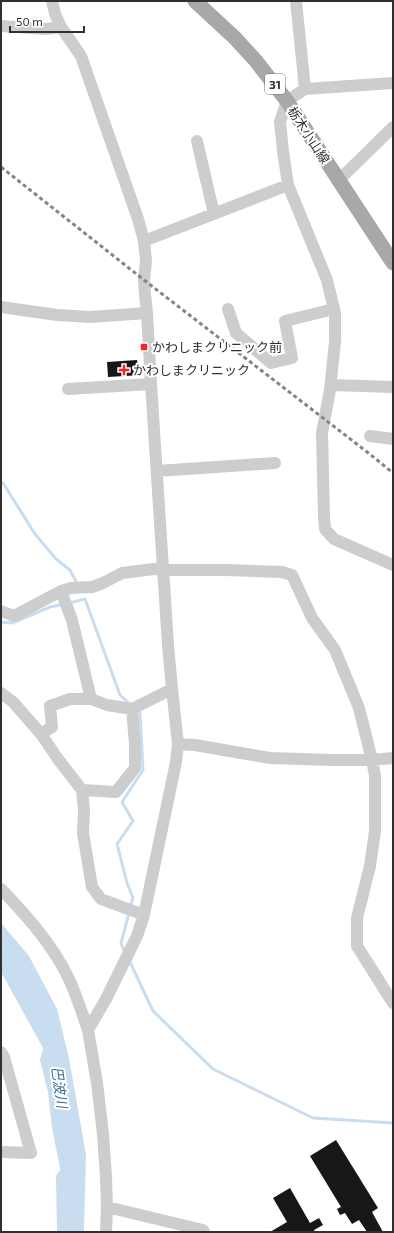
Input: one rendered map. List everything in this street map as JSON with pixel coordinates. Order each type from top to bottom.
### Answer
[{"type":"main road","name":"栃木小山線","points":[[196,1],[251,55],[287,101],[393,263]]},
{"type":"street","points":[[52,1],[55,14],[61,27],[81,56],[138,219],[144,241],[146,261],[145,288],[151,384],[172,689],[178,744],[176,762],[144,916],[137,936],[88,1030]]},
{"type":"street","points":[[296,1],[304,89]]},
{"type":"street","points":[[1,26],[46,30],[61,27]]},
{"type":"street","points":[[393,83],[304,89],[287,101],[280,122],[288,185],[327,280],[335,313],[335,342],[331,385],[322,433],[325,529],[334,539],[393,565]]},
{"type":"street","points":[[339,180],[393,127]]},
{"type":"street","points":[[197,141],[214,214]]},
{"type":"street","points":[[144,241],[288,185]]},
{"type":"street","points":[[1,307],[57,315],[90,317],[147,313]]},
{"type":"street","points":[[228,309],[236,333],[271,363],[292,358],[285,321],[334,308]]},
{"type":"street","points":[[68,389],[151,384]]},
{"type":"street","points":[[331,385],[393,387]]},
{"type":"street","points":[[370,436],[393,439]]},
{"type":"street","points":[[157,471],[275,463]]},
{"type":"street","points":[[1,611],[14,616],[61,591],[72,588],[92,587],[122,573],[154,569],[282,572],[292,574],[312,618],[335,650],[359,708],[372,760],[375,776],[375,831],[370,866],[357,918],[357,946],[393,1003]]},
{"type":"street","points":[[61,591],[72,620],[91,698]]},
{"type":"street","points":[[41,734],[52,727],[50,706],[70,699],[91,698],[107,705],[132,709],[172,689]]},
{"type":"street","points":[[1,693],[13,702],[41,734],[82,790],[84,811],[83,833],[92,887],[101,899],[144,916]]},
{"type":"street","points":[[82,790],[116,792],[134,768],[135,744],[132,709]]},
{"type":"street","points":[[178,744],[195,745],[270,758],[332,760],[372,760],[393,758]]},
{"type":"street","points":[[1,889],[24,913],[43,937],[61,964],[76,996],[88,1030],[97,1083],[103,1134],[107,1207],[106,1232]]},
{"type":"street","points":[[1,1052],[4,1057],[31,1153],[1,1152]]},
{"type":"street","points":[[107,1207],[203,1230],[204,1232]]},
{"type":"water","points":[[1,923],[29,956],[57,1009],[69,1058],[86,1155],[84,1232],[67,1232],[68,1223],[63,1183],[52,1128],[48,1092],[40,1060],[44,1045],[45,1021],[9,955],[1,945]]},
{"type":"building","name":"かわしまクリニック","points":[[137,360],[138,365],[142,365],[142,375],[108,377],[107,362]]},
{"type":"building","points":[[336,1140],[378,1208],[372,1212],[383,1232],[367,1232],[359,1220],[352,1224],[345,1213],[340,1215],[337,1209],[341,1207],[310,1156]]},
{"type":"building","points":[[290,1188],[310,1223],[319,1218],[323,1225],[314,1230],[315,1232],[270,1232],[287,1222],[273,1198]]},
{"type":"waterway","points":[[1,482],[35,534],[56,559],[70,570],[78,585]]},
{"type":"waterway","points":[[69,603],[85,599],[120,695],[131,705]]},
{"type":"waterway","points":[[1,622],[12,623],[50,607],[64,604]]},
{"type":"waterway","points":[[130,908],[133,898],[127,883],[117,844],[133,821],[122,802],[143,770],[140,713],[136,710]]},
{"type":"waterway","points":[[125,953],[121,943],[129,913]]},
{"type":"waterway","name":"巴波川","points":[[1,956],[56,1055]]},
{"type":"waterway","points":[[129,960],[153,1011],[213,1069],[313,1118],[393,1123]]},
{"type":"waterway","name":"巴波川","points":[[65,1178],[66,1232]]},
{"type":"railway","points":[[1,167],[393,473]]},
{"type":"place","name":"かわしまクリニック前","points":[[144,347]]},
{"type":"place","name":"かわしまクリニック","points":[[124,370]]}]
